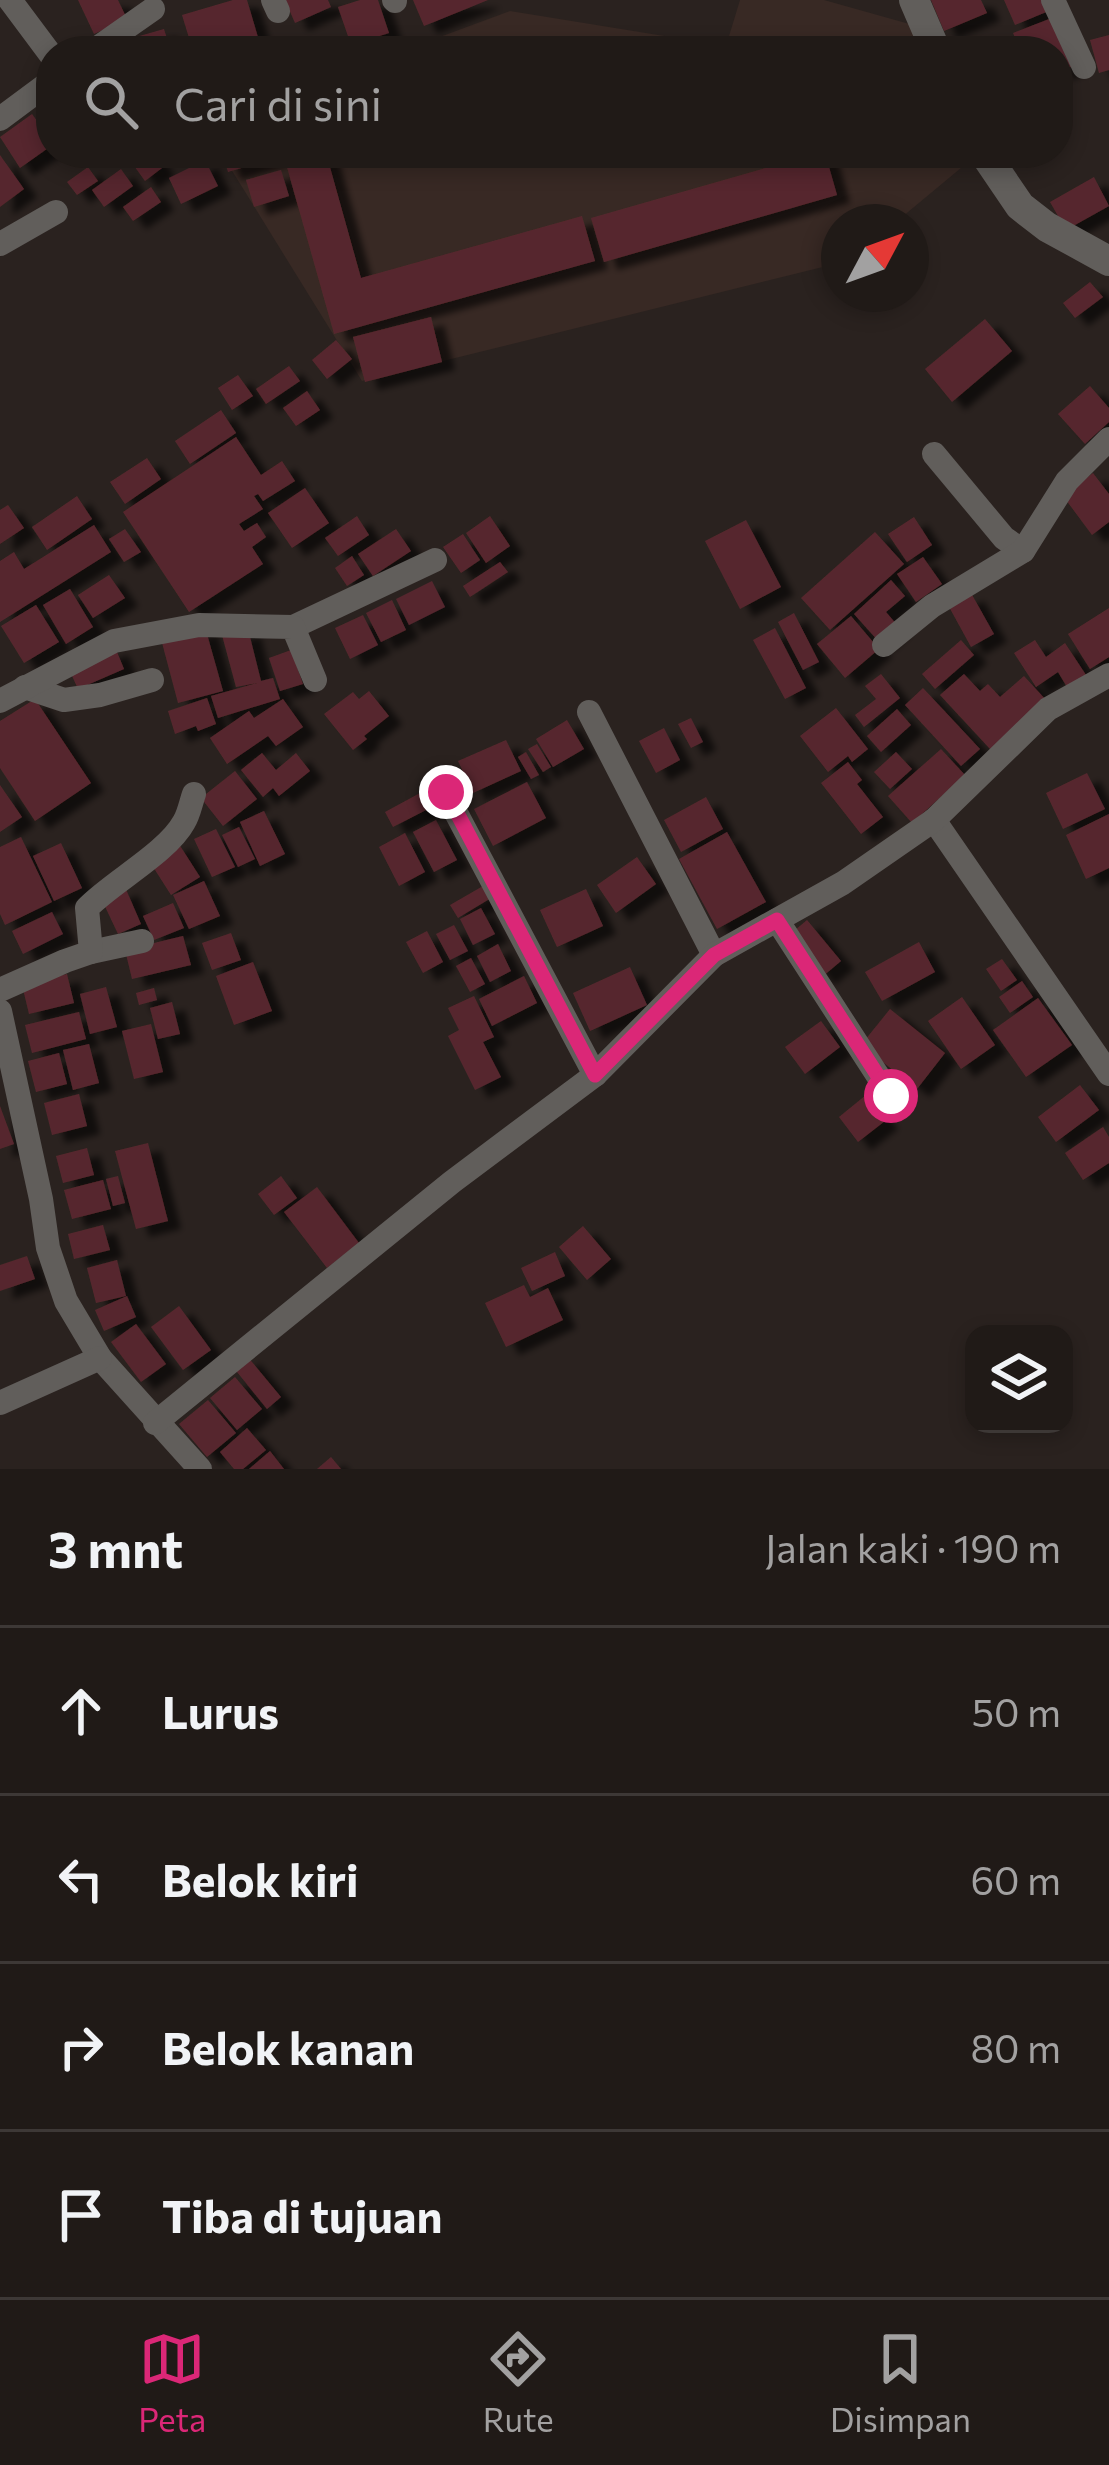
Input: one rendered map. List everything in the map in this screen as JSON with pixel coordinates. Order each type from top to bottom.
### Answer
[{"type":"street","points":[[10,0],[36,36]]},
{"type":"street","points":[[914,0],[930,36]]},
{"type":"street","points":[[1053,0],[1070,36]]},
{"type":"street","points":[[114,36],[153,9]]},
{"type":"street","points":[[1073,43],[1084,67]]},
{"type":"street","points":[[0,118],[36,92]]},
{"type":"street","points":[[994,168],[1020,206],[1047,227],[1109,261]]},
{"type":"street","points":[[0,244],[56,212]]},
{"type":"street","points":[[884,645],[932,606],[1023,550],[1067,481],[1109,439]]},
{"type":"street","points":[[934,454],[1004,538],[1023,550]]},
{"type":"street","points":[[0,701],[114,641],[199,625],[293,627],[435,560]]},
{"type":"street","points":[[293,627],[315,680]]},
{"type":"street","points":[[155,1423],[452,1182],[595,1075],[714,955],[843,883],[934,820],[1048,709],[1109,675]]},
{"type":"street","points":[[25,687],[64,700],[152,680]]},
{"type":"street","points":[[589,712],[714,955]]},
{"type":"street","points":[[446,792],[595,1075]]},
{"type":"street","points":[[92,952],[87,908],[184,824],[194,794]]},
{"type":"street","points":[[934,820],[1109,1074]]},
{"type":"street","points":[[777,920],[891,1096]]},
{"type":"street","points":[[0,990],[65,961],[142,941]]},
{"type":"street","points":[[0,1011],[48,1248],[66,1301],[100,1358],[200,1469]]},
{"type":"street","points":[[0,1403],[100,1358]]},
{"type":"shaded area","points":[[740,0],[824,0],[913,25],[919,36],[729,36]]},
{"type":"shaded area","points":[[510,11],[664,36],[442,36]]},
{"type":"shaded area","points":[[230,168],[961,168],[918,204],[821,204],[821,267],[362,381]]},
{"type":"building","points":[[78,0],[118,0],[127,19],[94,34]]},
{"type":"building","points":[[247,0],[258,36],[188,36],[182,15]]},
{"type":"building","points":[[285,0],[328,0],[331,7],[295,23]]},
{"type":"building","points":[[378,0],[389,33],[348,36],[338,7]]},
{"type":"building","points":[[413,0],[488,0],[424,26]]},
{"type":"building","points":[[931,0],[981,0],[987,13],[944,31]]},
{"type":"building","points":[[1004,0],[1047,0],[1051,10],[1015,25]]},
{"type":"building","points":[[1057,16],[1065,36],[1014,36]]},
{"type":"building","points":[[164,29],[166,36],[140,36]]},
{"type":"building","points":[[1109,35],[1109,70],[1099,73],[1090,40]]},
{"type":"building","points":[[32,114],[36,157],[20,168],[0,137]]},
{"type":"building","points":[[0,155],[24,189],[0,207]]},
{"type":"building","points":[[87,168],[98,181],[77,195],[67,182]]},
{"type":"building","points":[[136,168],[162,168],[145,181]]},
{"type":"building","points":[[189,168],[209,168],[218,186],[181,204],[169,178]]},
{"type":"building","points":[[287,168],[330,168],[361,278],[582,216],[595,261],[334,334]]},
{"type":"building","points":[[766,168],[829,168],[837,195],[604,262],[591,218]]},
{"type":"building","points":[[121,169],[133,186],[104,207],[92,190]]},
{"type":"building","points":[[281,170],[289,196],[254,207],[246,180]]},
{"type":"building","points":[[1094,177],[1109,206],[1066,230],[1050,202]]},
{"type":"building","points":[[151,187],[161,202],[133,221],[123,207]]},
{"type":"building","points":[[1090,282],[1103,297],[1075,318],[1063,303]]},
{"type":"building","points":[[431,317],[442,362],[365,382],[353,337]]},
{"type":"building","points":[[985,319],[1012,351],[952,402],[925,369]]},
{"type":"building","points":[[336,340],[352,359],[327,379],[312,360]]},
{"type":"building","points":[[289,366],[300,381],[266,404],[256,389]]},
{"type":"building","points":[[238,375],[253,396],[232,410],[218,388]]},
{"type":"building","points":[[1090,386],[1109,408],[1109,422],[1085,444],[1058,414]]},
{"type":"building","points":[[307,391],[320,410],[296,426],[283,408]]},
{"type":"building","points":[[221,410],[236,433],[190,464],[175,441]]},
{"type":"building","points":[[236,437],[261,475],[282,461],[295,481],[263,501],[258,494],[254,496],[263,509],[239,524],[244,531],[257,523],[266,537],[252,547],[263,564],[189,612],[123,512]]},
{"type":"building","points":[[147,458],[161,479],[125,504],[110,482]]},
{"type":"building","points":[[1093,473],[1109,494],[1109,522],[1092,535],[1063,496]]},
{"type":"building","points":[[305,488],[329,523],[292,548],[268,513]]},
{"type":"building","points":[[77,496],[92,519],[47,550],[32,527]]},
{"type":"building","points":[[8,505],[24,528],[0,544],[0,510]]},
{"type":"building","points":[[357,516],[369,535],[338,556],[325,538]]},
{"type":"building","points":[[490,516],[510,546],[486,563],[466,533]]},
{"type":"building","points":[[914,517],[932,545],[907,562],[888,534]]},
{"type":"building","points":[[746,520],[781,587],[740,609],[705,541]]},
{"type":"building","points":[[94,525],[111,552],[0,622],[0,561],[14,552],[24,569]]},
{"type":"building","points":[[125,529],[141,552],[124,562],[109,539]]},
{"type":"building","points":[[396,529],[411,551],[373,576],[358,554]]},
{"type":"building","points":[[875,532],[904,564],[830,630],[801,598]]},
{"type":"building","points":[[463,534],[480,560],[461,573],[443,547]]},
{"type":"building","points":[[352,556],[364,575],[347,586],[335,568]]},
{"type":"building","points":[[923,557],[942,584],[916,602],[897,574]]},
{"type":"building","points":[[500,562],[508,572],[470,597],[463,586]]},
{"type":"building","points":[[109,575],[125,598],[93,618],[78,595]]},
{"type":"building","points":[[891,580],[905,596],[886,612],[898,626],[880,643],[854,614]]},
{"type":"building","points":[[432,581],[445,607],[409,625],[396,599]]},
{"type":"building","points":[[70,589],[93,627],[66,644],[43,605]]},
{"type":"building","points":[[971,593],[994,634],[971,647],[948,605]]},
{"type":"building","points":[[392,600],[406,630],[381,642],[366,613]]},
{"type":"building","points":[[36,605],[59,642],[24,663],[1,626]]},
{"type":"building","points":[[1109,608],[1109,657],[1090,669],[1068,634]]},
{"type":"building","points":[[794,613],[819,662],[803,670],[778,622]]},
{"type":"building","points":[[363,615],[378,645],[350,659],[335,628]]},
{"type":"building","points":[[851,616],[879,649],[845,678],[817,644]]},
{"type":"building","points":[[205,627],[223,691],[178,703],[161,639]]},
{"type":"building","points":[[775,628],[806,688],[785,699],[753,640]]},
{"type":"building","points":[[248,629],[261,681],[273,678],[280,699],[218,718],[211,696],[257,683],[236,687],[222,635]]},
{"type":"building","points":[[961,640],[974,655],[935,689],[922,674]]},
{"type":"building","points":[[1035,640],[1046,657],[1065,643],[1086,675],[1067,687],[1058,672],[1036,687],[1014,653]]},
{"type":"building","points":[[115,647],[124,669],[78,689],[68,667]]},
{"type":"building","points":[[291,650],[303,684],[280,691],[269,658]]},
{"type":"building","points":[[881,674],[900,698],[864,727],[855,715],[876,699],[865,686]]},
{"type":"building","points":[[964,674],[980,691],[988,684],[1000,697],[1024,676],[1046,700],[991,750],[940,695]]},
{"type":"building","points":[[923,688],[980,749],[961,766],[905,705]]},
{"type":"building","points":[[369,691],[389,716],[353,750],[324,714],[353,692],[359,699]]},
{"type":"building","points":[[207,698],[216,724],[175,734],[168,711]]},
{"type":"building","points":[[35,699],[91,783],[35,821],[0,768],[0,721]]},
{"type":"building","points":[[283,699],[303,727],[276,746],[268,736],[227,764],[210,738],[249,711],[254,718]]},
{"type":"building","points":[[836,708],[868,749],[852,762],[848,756],[828,772],[800,736]]},
{"type":"building","points":[[897,709],[911,725],[881,752],[867,736]]},
{"type":"building","points":[[691,718],[703,742],[691,748],[678,724]]},
{"type":"building","points":[[567,720],[584,749],[553,767],[536,739]]},
{"type":"building","points":[[664,728],[680,760],[656,773],[639,741]]},
{"type":"building","points":[[506,740],[521,771],[473,793],[458,761]]},
{"type":"building","points":[[537,744],[551,767],[543,772],[528,749]]},
{"type":"building","points":[[941,749],[965,775],[912,823],[888,796]]},
{"type":"building","points":[[526,752],[539,775],[531,779],[518,757]]},
{"type":"building","points":[[896,752],[912,769],[890,789],[874,772]]},
{"type":"building","points":[[262,753],[276,770],[296,753],[310,771],[279,796],[273,788],[263,797],[241,770]]},
{"type":"building","points":[[848,762],[862,780],[857,784],[883,817],[861,834],[821,783]]},
{"type":"building","points":[[235,771],[257,799],[223,826],[201,798]]},
{"type":"building","points":[[1087,773],[1105,809],[1063,829],[1046,793]]},
{"type":"building","points":[[527,782],[546,818],[493,846],[474,809]]},
{"type":"building","points":[[0,785],[22,817],[0,832]]},
{"type":"building","points":[[420,793],[428,809],[393,827],[385,812]]},
{"type":"building","points":[[706,797],[723,829],[681,852],[664,820]]},
{"type":"building","points":[[264,811],[285,854],[260,866],[240,822]]},
{"type":"building","points":[[1109,814],[1109,868],[1086,879],[1066,835]]},
{"type":"building","points":[[436,820],[457,860],[434,872],[413,832]]},
{"type":"building","points":[[239,827],[255,859],[238,867],[222,835]]},
{"type":"building","points":[[216,829],[235,867],[212,877],[194,839]]},
{"type":"building","points":[[727,832],[766,902],[717,929],[679,859]]},
{"type":"building","points":[[405,833],[425,872],[399,886],[379,847]]},
{"type":"building","points":[[21,837],[52,902],[5,925],[0,914],[0,847]]},
{"type":"building","points":[[177,841],[200,877],[171,895],[148,859]]},
{"type":"building","points":[[61,843],[82,888],[54,901],[33,856]]},
{"type":"building","points":[[637,857],[656,884],[616,913],[597,885]]},
{"type":"building","points":[[204,881],[220,916],[189,929],[173,895]]},
{"type":"building","points":[[483,886],[491,898],[458,918],[450,905]]},
{"type":"building","points":[[125,887],[141,924],[118,934],[101,898]]},
{"type":"building","points":[[586,889],[603,926],[557,947],[540,910]]},
{"type":"building","points":[[173,903],[184,928],[154,940],[143,916]]},
{"type":"building","points":[[481,908],[495,934],[473,945],[460,919]]},
{"type":"building","points":[[52,912],[63,934],[23,954],[12,931]]},
{"type":"building","points":[[807,920],[841,961],[822,977],[788,936]]},
{"type":"building","points":[[454,925],[468,951],[450,960],[436,934]]},
{"type":"building","points":[[427,931],[443,962],[423,973],[406,942]]},
{"type":"building","points":[[231,933],[241,960],[212,970],[202,943]]},
{"type":"building","points":[[183,936],[191,965],[132,979],[125,950]]},
{"type":"building","points":[[919,942],[935,972],[882,1001],[865,972]]},
{"type":"building","points":[[498,944],[511,971],[490,982],[477,956]]},
{"type":"building","points":[[471,958],[485,984],[470,992],[456,966]]},
{"type":"building","points":[[1002,959],[1017,980],[1001,991],[986,969]]},
{"type":"building","points":[[253,962],[272,1011],[234,1025],[216,976]]},
{"type":"building","points":[[630,967],[647,1005],[590,1031],[573,993]]},
{"type":"building","points":[[67,974],[74,1003],[29,1014],[22,985]]},
{"type":"building","points":[[524,976],[537,1003],[492,1026],[479,999]]},
{"type":"building","points":[[1022,981],[1033,997],[1010,1013],[999,997]]},
{"type":"building","points":[[106,987],[117,1027],[90,1034],[80,994]]},
{"type":"building","points":[[154,988],[157,1000],[139,1005],[136,993]]},
{"type":"building","points":[[474,996],[494,1037],[483,1042],[501,1077],[475,1090],[448,1036],[459,1030],[448,1008]]},
{"type":"building","points":[[962,997],[995,1045],[961,1069],[928,1021]]},
{"type":"building","points":[[1038,998],[1072,1045],[1026,1077],[993,1030]]},
{"type":"building","points":[[172,1002],[180,1034],[158,1039],[150,1008]]},
{"type":"building","points":[[890,1009],[945,1053],[917,1089],[861,1045]]},
{"type":"building","points":[[79,1012],[86,1039],[32,1053],[25,1025]]},
{"type":"building","points":[[821,1021],[840,1047],[805,1074],[785,1047]]},
{"type":"building","points":[[151,1024],[163,1072],[134,1079],[122,1031]]},
{"type":"building","points":[[89,1044],[99,1083],[73,1090],[63,1050]]},
{"type":"building","points":[[59,1053],[67,1084],[36,1092],[28,1061]]},
{"type":"building","points":[[1080,1085],[1099,1110],[1056,1142],[1038,1117]]},
{"type":"building","points":[[79,1094],[87,1126],[52,1135],[44,1103]]},
{"type":"building","points":[[866,1095],[885,1121],[858,1142],[839,1117]]},
{"type":"building","points":[[0,1106],[14,1144],[0,1149]]},
{"type":"building","points":[[1103,1127],[1109,1137],[1109,1163],[1083,1180],[1065,1153]]},
{"type":"building","points":[[148,1143],[168,1221],[136,1229],[115,1151]]},
{"type":"building","points":[[87,1148],[94,1175],[63,1183],[56,1156]]},
{"type":"building","points":[[118,1176],[125,1203],[113,1206],[106,1179]]},
{"type":"building","points":[[281,1176],[297,1198],[274,1215],[258,1194]]},
{"type":"building","points":[[103,1180],[111,1209],[72,1219],[64,1190]]},
{"type":"building","points":[[317,1187],[359,1243],[327,1268],[284,1212]]},
{"type":"building","points":[[103,1225],[110,1250],[74,1259],[68,1234]]},
{"type":"building","points":[[583,1226],[611,1259],[587,1280],[559,1247]]},
{"type":"building","points":[[555,1252],[565,1276],[532,1291],[521,1268]]},
{"type":"building","points":[[27,1256],[35,1279],[0,1291],[0,1265]]},
{"type":"building","points":[[117,1260],[126,1296],[96,1303],[87,1268]]},
{"type":"building","points":[[524,1285],[530,1297],[548,1288],[563,1320],[506,1347],[485,1303]]},
{"type":"building","points":[[127,1296],[136,1317],[104,1331],[95,1310]]},
{"type":"building","points":[[179,1306],[211,1350],[183,1370],[151,1327]]},
{"type":"building","points":[[136,1324],[166,1364],[141,1382],[111,1342]]},
{"type":"building","points":[[247,1356],[281,1397],[267,1409],[233,1367]]},
{"type":"building","points":[[235,1377],[262,1409],[237,1430],[210,1398]]},
{"type":"building","points":[[208,1400],[236,1433],[207,1457],[179,1424]]},
{"type":"building","points":[[247,1428],[266,1450],[243,1469],[234,1469],[220,1452]]},
{"type":"building","points":[[270,1451],[284,1469],[249,1469]]},
{"type":"building","points":[[331,1457],[341,1469],[317,1469]]},
{"type":"route","points":[[446,792],[595,1075],[714,955],[777,920],[891,1096]]}]
